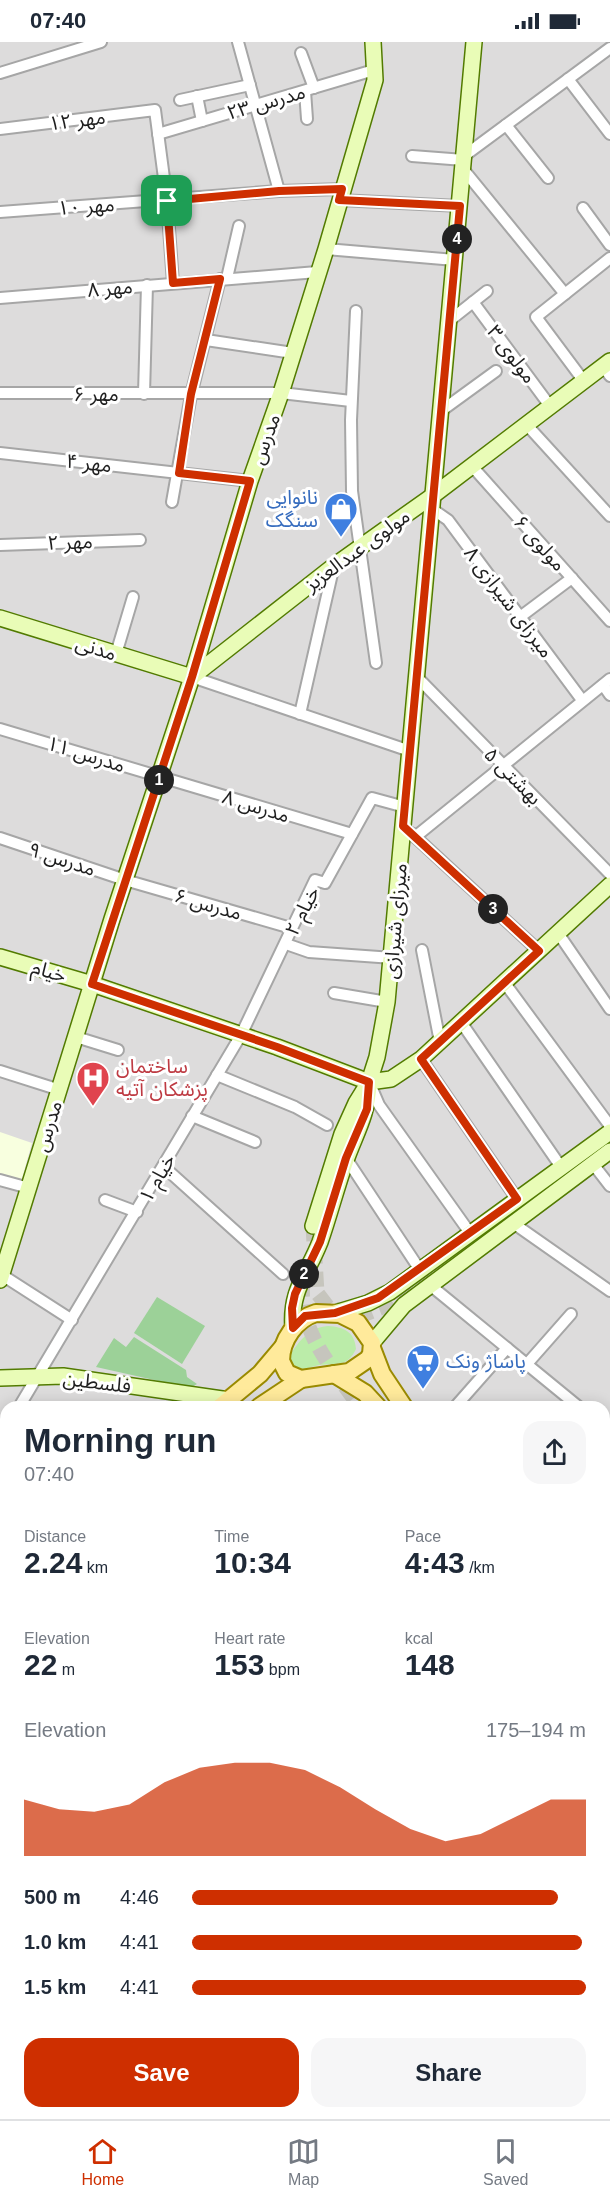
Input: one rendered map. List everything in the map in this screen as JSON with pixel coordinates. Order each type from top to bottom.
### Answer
[{"type":"main road","name":"مدرس","points":[[1,1277],[125,880],[192,677],[250,481],[281,393],[326,249],[375,81],[373,42]]},
{"type":"main road","name":"میرزای شیرازی","points":[[369,1082],[378,1053],[393,958],[474,42]]},
{"type":"main road","name":"مولوی عبدالعزیز","points":[[192,677],[334,565],[434,502],[471,465],[583,380],[608,368]]},
{"type":"main road","name":"مدنی","points":[[0,618],[192,677]]},
{"type":"main road","points":[[369,1082],[391,1079],[421,1059],[610,885]]},
{"type":"main road","name":"خیام","points":[[0,957],[92,984],[369,1082]]},
{"type":"main road","points":[[293,1328],[292,1308],[295,1294],[320,1242],[346,1158],[367,1109],[369,1082]]},
{"type":"main road","points":[[313,1226],[342,1134],[369,1082]]},
{"type":"main road","points":[[227,1401],[260,1374],[284,1345],[293,1328],[305,1316],[335,1313],[378,1298],[610,1132]]},
{"type":"main road","points":[[284,1345],[281,1365],[295,1379],[349,1372],[362,1365],[371,1354],[372,1346],[393,1315],[610,1151]]},
{"type":"main road","points":[[466,1249],[562,1181],[587,1168]]},
{"type":"main road","points":[[335,1313],[358,1323],[372,1346],[382,1374],[400,1401]]},
{"type":"main road","points":[[334,1374],[365,1393],[372,1401]]},
{"type":"main road","name":"فلسطین","points":[[0,1378],[63,1376],[213,1401]]},
{"type":"main road","points":[[268,1401],[302,1379]]},
{"type":"street","points":[[0,73],[101,42]]},
{"type":"street","points":[[238,42],[279,191]]},
{"type":"street","points":[[412,156],[464,161],[506,125],[610,48]]},
{"type":"street","points":[[301,53],[309,89],[308,119]]},
{"type":"street","name":"مدرس ۲۳","points":[[158,134],[374,70]]},
{"type":"street","points":[[568,79],[610,134]]},
{"type":"street","points":[[180,100],[250,85]]},
{"type":"street","points":[[197,96],[202,121]]},
{"type":"street","name":"مهر ۱۲","points":[[0,129],[155,110],[158,134]]},
{"type":"street","points":[[506,125],[548,178]]},
{"type":"street","points":[[158,134],[167,201],[173,283]]},
{"type":"street","points":[[464,161],[565,294]]},
{"type":"street","name":"مهر ۱۰","points":[[0,212],[279,191],[341,195],[400,203],[460,206]]},
{"type":"street","points":[[582,208],[610,245]]},
{"type":"street","points":[[172,502],[179,473],[191,394],[239,226]]},
{"type":"street","points":[[326,249],[455,260]]},
{"type":"street","points":[[583,380],[536,317],[610,258]]},
{"type":"street","name":"مهر ۸","points":[[0,298],[317,272]]},
{"type":"street","points":[[144,394],[147,285]]},
{"type":"street","points":[[449,321],[487,291]]},
{"type":"street","name":"مولوی ۳","points":[[473,302],[550,406]]},
{"type":"street","points":[[356,311],[351,401],[352,491],[358,548],[376,663]]},
{"type":"street","points":[[206,340],[293,353]]},
{"type":"street","points":[[441,411],[496,371]]},
{"type":"street","name":"مهر ۶","points":[[0,393],[281,393],[351,401]]},
{"type":"street","points":[[526,424],[610,516]]},
{"type":"street","name":"مهر ۴","points":[[0,453],[250,481]]},
{"type":"street","name":"مولوی ۶","points":[[471,465],[610,621]]},
{"type":"street","name":"میرزای شیرازی ۸","points":[[434,502],[582,700]]},
{"type":"street","name":"مهر ۲","points":[[0,545],[140,540]]},
{"type":"street","points":[[300,714],[334,565]]},
{"type":"street","points":[[520,617],[572,578]]},
{"type":"street","points":[[116,654],[133,597]]},
{"type":"street","points":[[192,677],[410,751]]},
{"type":"street","name":"بهشتی ۵","points":[[417,677],[610,874]]},
{"type":"street","points":[[415,837],[606,682],[610,695]]},
{"type":"street","name":"مدرس ۱۱","points":[[0,729],[160,777]]},
{"type":"street","name":"مدرس ۸","points":[[160,777],[352,834]]},
{"type":"street","name":"خیام ۲","points":[[241,1035],[315,880],[325,883],[372,798],[405,807]]},
{"type":"street","points":[[403,826],[539,951]]},
{"type":"street","name":"مدرس ۹","points":[[0,838],[125,880]]},
{"type":"street","name":"مدرس ۶","points":[[125,880],[291,928]]},
{"type":"street","points":[[558,933],[610,1009]]},
{"type":"street","points":[[285,944],[309,952],[393,958]]},
{"type":"street","points":[[422,950],[440,1042]]},
{"type":"street","points":[[504,982],[610,1126]]},
{"type":"street","points":[[334,993],[387,1002]]},
{"type":"street","points":[[461,1022],[561,1167]]},
{"type":"street","name":"خیام ۱","points":[[23,1401],[241,1035]]},
{"type":"street","points":[[76,1037],[118,1050]]},
{"type":"street","points":[[421,1059],[517,1199]]},
{"type":"street","points":[[0,1071],[60,1090]]},
{"type":"street","points":[[217,1075],[296,1107],[327,1125]]},
{"type":"street","points":[[369,1082],[379,1105],[470,1233]]},
{"type":"street","points":[[192,1116],[255,1142]]},
{"type":"street","points":[[346,1158],[420,1270]]},
{"type":"street","points":[[164,1167],[283,1274]]},
{"type":"street","points":[[587,1168],[610,1186]]},
{"type":"street","points":[[0,1180],[29,1188]]},
{"type":"street","points":[[105,1200],[137,1212]]},
{"type":"street","points":[[513,1223],[610,1291]]},
{"type":"street","points":[[1,1277],[72,1320]]},
{"type":"street","points":[[430,1285],[572,1401]]},
{"type":"street","points":[[527,1364],[571,1314]]},
{"type":"street","points":[[460,1401],[507,1348]]},
{"type":"shaded area","points":[[0,42],[610,42],[610,1401],[0,1401]]},
{"type":"shaded area","points":[[0,1132],[32,1143],[21,1182],[0,1175]]},
{"type":"green space","points":[[157,1297],[205,1326],[182,1364],[134,1333]]},
{"type":"green space","points":[[328,1326],[344,1329],[351,1335],[356,1349],[353,1355],[345,1362],[295,1371],[287,1359],[304,1337],[314,1330]]},
{"type":"green space","points":[[134,1337],[186,1370],[187,1377],[197,1384],[190,1388],[96,1367],[114,1338],[126,1347]]},
{"type":"tunnel","points":[[313,1226],[317,1293],[328,1307],[346,1313],[365,1314],[388,1305],[466,1249]]},
{"type":"tunnel","points":[[303,1282],[303,1300],[312,1333],[329,1364],[356,1401]]},
{"type":"place","name":"نانوایی سنگک","points":[[341,538]]},
{"type":"place","name":"ساختمان پزشکان آتیه","points":[[93,1107]]},
{"type":"place","name":"پاساژ ونک","points":[[423,1390]]},
{"type":"route","points":[[342,189],[339,200],[460,206],[403,826],[539,951],[421,1059],[517,1199],[390,1292],[368,1303],[335,1313],[316,1313],[305,1316],[293,1328],[292,1308],[295,1294],[320,1242],[346,1158],[367,1109],[369,1082],[277,1047],[92,984],[192,677],[250,481],[179,473],[191,394],[220,279],[173,283],[167,201],[279,191],[342,189]]}]
